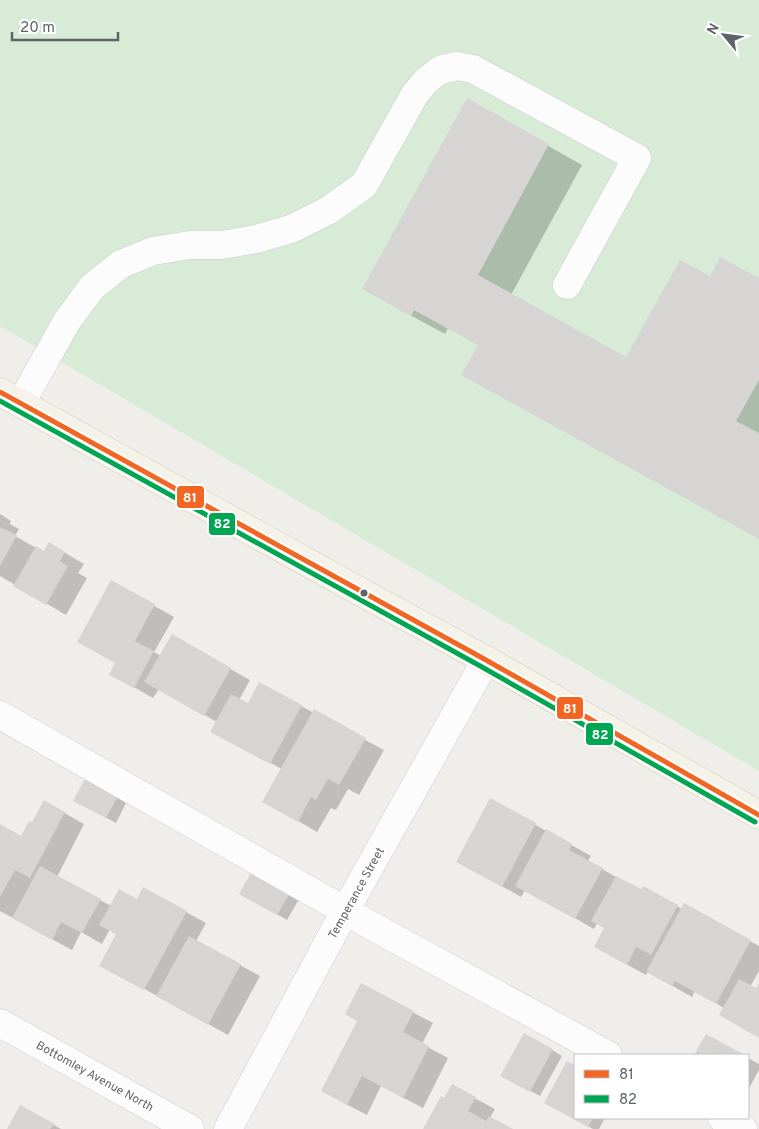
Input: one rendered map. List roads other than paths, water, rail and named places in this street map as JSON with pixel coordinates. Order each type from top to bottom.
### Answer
[{"type":"main road","points":[[10,398],[486,660],[759,816]]},
{"type":"street","points":[[10,398],[92,287],[121,264],[153,251],[190,245],[222,245],[256,239],[292,229],[329,210],[364,184],[415,94],[427,80],[440,70],[457,66],[474,69],[637,158],[567,285]]},
{"type":"street","name":"Temperance Street","points":[[228,1129],[346,911],[486,660]]},
{"type":"street","points":[[0,715],[346,911],[606,1054]]},
{"type":"street","name":"Bottomley Avenue North","points":[[0,1023],[190,1129]]},
{"type":"street","points":[[724,1119],[743,1129]]}]
